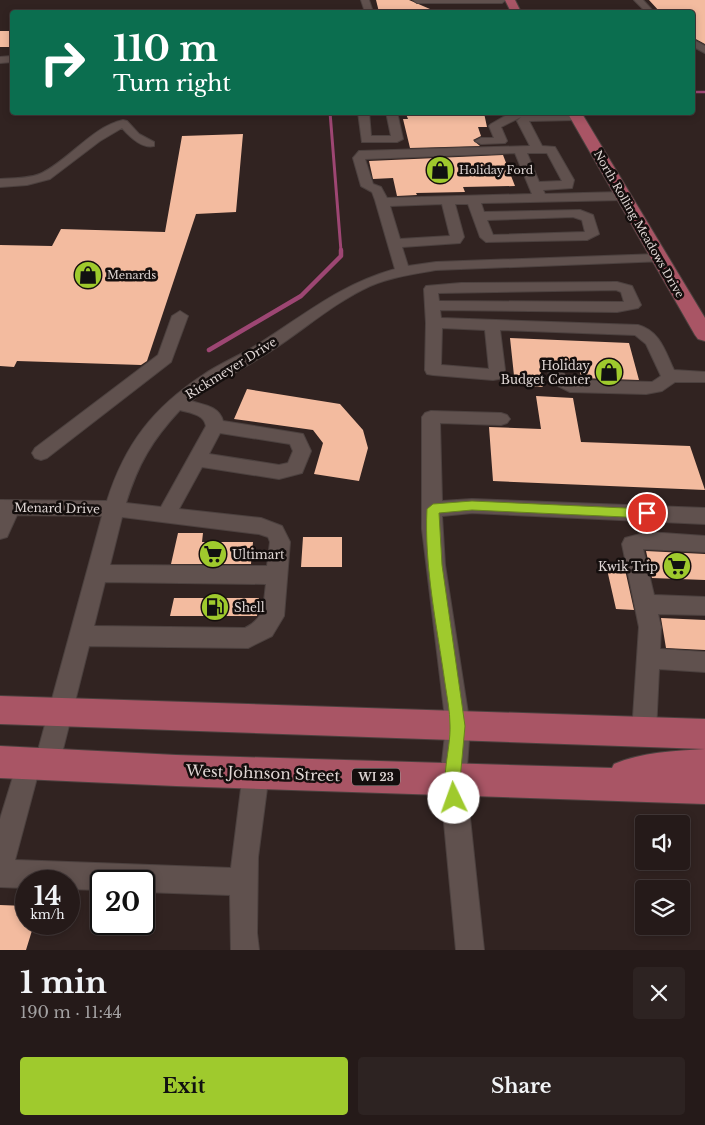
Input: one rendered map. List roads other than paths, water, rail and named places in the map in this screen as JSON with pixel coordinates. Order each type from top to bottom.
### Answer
[{"type":"main road","name":"North Rolling Meadows Drive","points":[[575,115],[659,258],[703,328]]},
{"type":"main road","points":[[0,710],[60,714],[705,734]]},
{"type":"main road","name":"West Johnson Street","points":[[25,763],[453,780],[584,782],[705,788]]},
{"type":"main road","points":[[584,782],[660,768],[705,765]]},
{"type":"street","points":[[417,0],[480,3],[502,0]]},
{"type":"street","points":[[638,0],[648,10]]},
{"type":"street","points":[[363,115],[366,140],[397,139],[392,115]]},
{"type":"street","points":[[519,115],[575,115]]},
{"type":"street","points":[[519,115],[536,148]]},
{"type":"street","points":[[0,183],[27,181],[46,176],[124,118],[134,136],[150,144]]},
{"type":"street","points":[[384,202],[473,200],[538,192],[568,184],[551,149],[363,154],[360,158],[367,186],[377,190],[384,202],[393,243],[402,271]]},
{"type":"street","points":[[538,192],[622,196]]},
{"type":"street","points":[[393,243],[455,240],[458,237],[448,201]]},
{"type":"street","name":"Rickmeyer Drive","points":[[25,763],[60,714],[125,474],[137,450],[155,425],[177,403],[206,381],[266,346],[342,295],[365,283],[402,271],[430,267],[659,258]]},
{"type":"street","points":[[430,267],[434,323],[638,330],[648,335],[654,342],[667,373],[672,377]]},
{"type":"street","points":[[461,286],[617,286],[626,289],[633,305],[618,307],[432,297],[461,286]]},
{"type":"street","points":[[555,369],[558,379],[570,386],[646,388],[656,387],[672,377],[705,377]]},
{"type":"street","points":[[166,515],[214,426],[213,417],[207,412],[177,403]]},
{"type":"street","points":[[470,950],[453,780],[458,726],[432,529],[431,417],[501,419]]},
{"type":"street","points":[[197,459],[279,472],[295,468],[302,451],[297,439],[214,426]]},
{"type":"street","points":[[433,509],[472,506],[705,516]]},
{"type":"street","points":[[0,531],[5,507]]},
{"type":"street","name":"Menard Drive","points":[[5,507],[114,510]]},
{"type":"street","points":[[644,732],[650,627],[632,544],[648,540],[705,544]]},
{"type":"street","points":[[645,604],[705,606]]},
{"type":"street","points":[[649,658],[705,662]]},
{"type":"street","points":[[245,950],[243,933],[246,882],[245,857],[256,773]]},
{"type":"street","points":[[0,873],[246,882]]},
{"type":"lane","points":[[397,139],[400,144],[501,141],[495,126],[519,115]]},
{"type":"lane","points":[[519,149],[538,192]]},
{"type":"lane","points":[[473,200],[479,216],[487,237],[492,239],[587,236],[592,234],[588,218],[575,213],[479,216]]},
{"type":"lane","points":[[41,453],[165,358],[180,316]]},
{"type":"lane","points":[[434,323],[433,370],[493,375],[497,370],[492,326]]},
{"type":"lane","points":[[81,636],[248,638],[264,629],[273,616],[280,542],[275,532],[262,526],[114,510]]},
{"type":"lane","points":[[97,573],[277,575]]},
{"type":"lane","points":[[0,864],[25,763]]},
{"type":"waterway","points":[[695,92],[705,92]]},
{"type":"waterway","points":[[330,115],[341,251]]},
{"type":"waterway","points":[[209,350],[301,296],[341,256],[341,251]]},
{"type":"place","name":"Holiday Ford","points":[[440,170]]},
{"type":"place","name":"Menards","points":[[88,275]]},
{"type":"place","name":"Holiday Budget Center","points":[[609,372]]},
{"type":"place","name":"Ultimart","points":[[213,554]]},
{"type":"place","name":"Kwik Trip","points":[[677,566]]},
{"type":"place","name":"Shell","points":[[215,607]]}]
